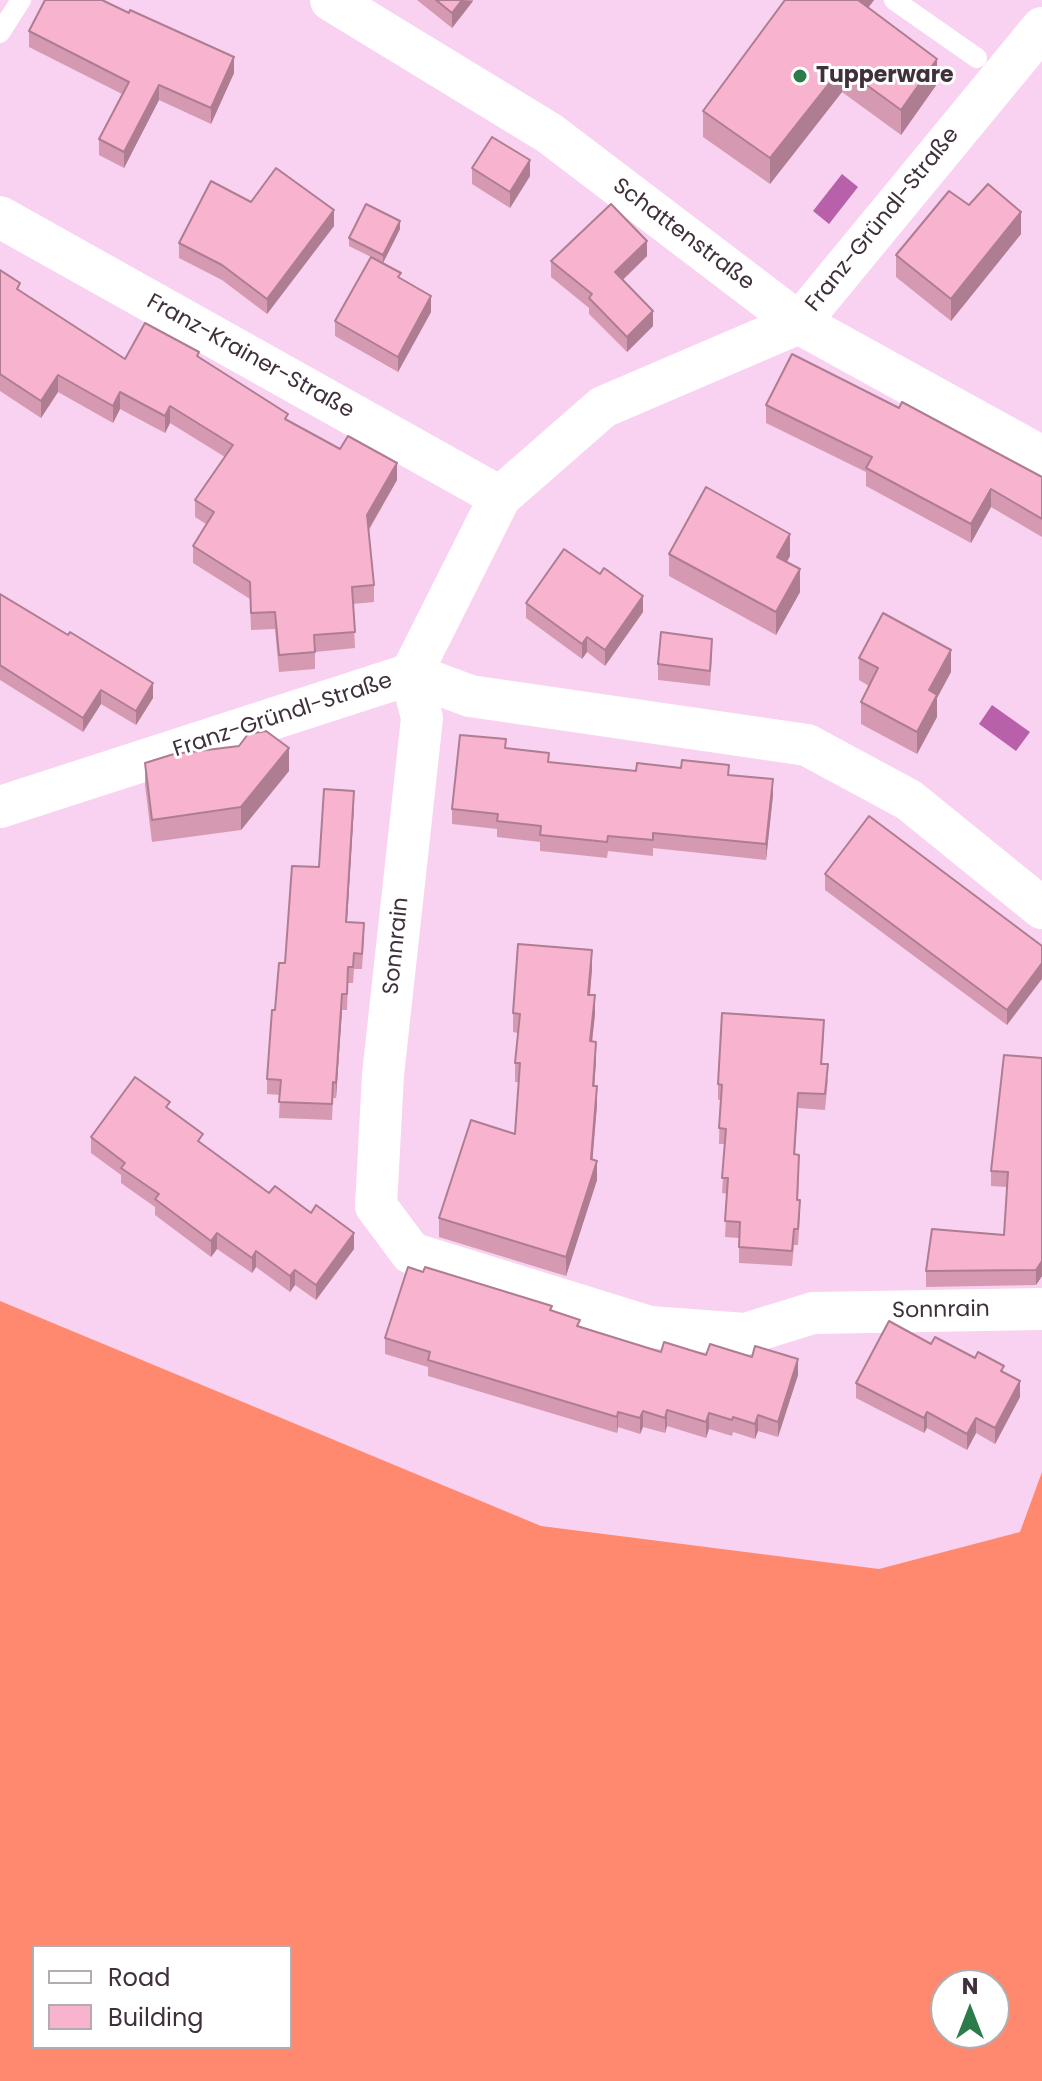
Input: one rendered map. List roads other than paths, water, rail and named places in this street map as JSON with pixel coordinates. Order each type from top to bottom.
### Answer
[{"type":"street","name":"Schattenstraße","points":[[331,0],[549,133],[799,323],[1042,457]]},
{"type":"street","name":"Franz-Gründl-Straße","points":[[0,807],[411,674],[500,497],[603,407],[799,323],[1042,28]]},
{"type":"street","name":"Franz-Krainer-Straße","points":[[0,217],[500,497]]},
{"type":"street","points":[[411,674],[470,696],[807,745],[909,800],[1042,908]]},
{"type":"street","name":"Sonnrain","points":[[411,674],[422,718],[383,1075],[376,1206],[411,1253],[650,1327],[745,1334],[813,1313],[1042,1309]]},
{"type":"lane","points":[[0,33],[21,0]]},
{"type":"lane","points":[[894,0],[977,58]]},
{"type":"place","name":"Tupperware","points":[[800,76]]}]
